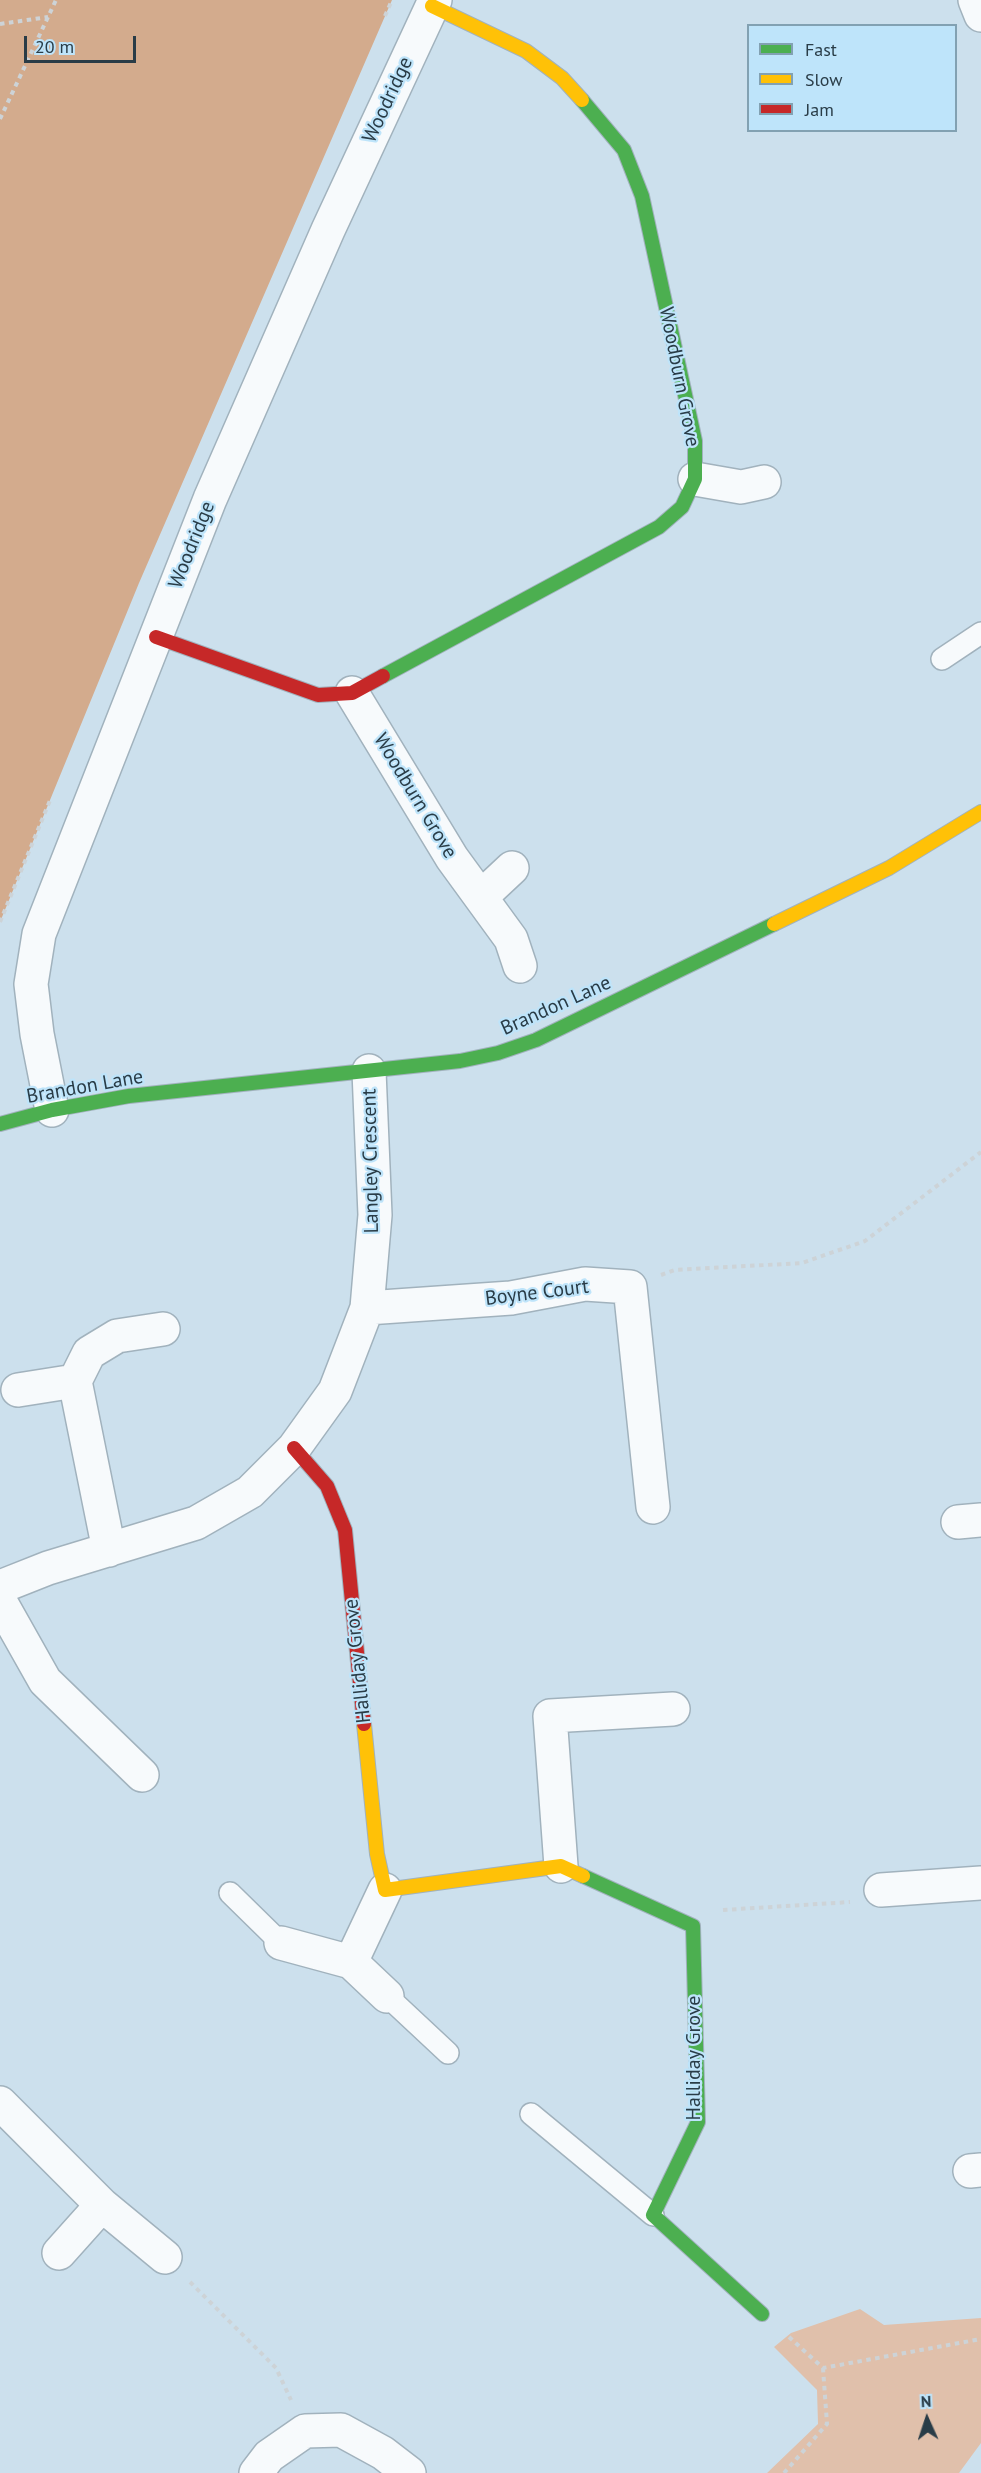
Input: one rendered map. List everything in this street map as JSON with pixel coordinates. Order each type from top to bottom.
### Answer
[{"type":"street","points":[[975,0],[981,15]]},
{"type":"street","name":"Woodburn Grove","points":[[156,637],[318,695],[352,693],[659,527],[682,507],[695,479],[695,441],[650,231],[642,196],[624,150],[562,78],[526,51],[433,3]]},
{"type":"street","name":"Woodridge","points":[[52,1110],[37,1034],[32,984],[39,933],[210,499],[328,230],[433,3]]},
{"type":"street","points":[[695,479],[741,487],[764,482]]},
{"type":"street","name":"Woodburn Grove","points":[[352,693],[452,858],[511,939],[520,966]]},
{"type":"street","name":"Brandon Lane","points":[[0,1124],[52,1110],[129,1096],[460,1061],[498,1053],[536,1040],[889,868],[981,812]]},
{"type":"street","points":[[481,897],[512,868]]},
{"type":"street","name":"Langley Crescent","points":[[0,1587],[48,1568],[196,1523],[250,1492],[294,1448],[335,1391],[367,1308],[375,1215],[369,1071]]},
{"type":"street","name":"Boyne Court","points":[[367,1308],[511,1299],[585,1284],[630,1287]]},
{"type":"street","points":[[630,1287],[653,1508]]},
{"type":"street","points":[[110,1550],[75,1381],[89,1353],[117,1336],[164,1329]]},
{"type":"street","points":[[18,1390],[75,1381]]},
{"type":"street","name":"Halliday Grove","points":[[294,1448],[327,1486],[345,1530],[377,1854],[385,1890]]},
{"type":"street","points":[[0,1601],[45,1681],[142,1775]]},
{"type":"street","points":[[561,1866],[550,1716],[673,1709]]},
{"type":"street","points":[[351,1962],[385,1890],[561,1866],[693,1926]]},
{"type":"street","points":[[881,1890],[981,1882]]},
{"type":"street","name":"Halliday Grove","points":[[653,2215],[698,2122],[693,1926]]},
{"type":"street","points":[[281,1943],[351,1962],[387,1996]]},
{"type":"street","points":[[0,2103],[102,2205],[165,2257]]},
{"type":"street","points":[[59,2253],[102,2205]]},
{"type":"street","points":[[653,2215],[762,2314]]},
{"type":"street","points":[[256,2473],[269,2456],[305,2431],[341,2430],[382,2453],[409,2473]]},
{"type":"lane","points":[[942,659],[981,633]]},
{"type":"lane","points":[[230,1893],[281,1943]]},
{"type":"lane","points":[[387,1996],[448,2053]]},
{"type":"lane","points":[[531,2114],[653,2215]]},
{"type":"path","points":[[0,119],[56,0]]},
{"type":"path","points":[[0,24],[48,17]]},
{"type":"path","points":[[630,1287],[675,1270],[802,1263],[865,1241],[981,1152]]},
{"type":"path","points":[[693,1926],[725,1909],[853,1902],[881,1890]]},
{"type":"path","points":[[165,2257],[276,2368],[305,2431]]},
{"type":"path","points":[[762,2314],[823,2368],[827,2424],[784,2473]]},
{"type":"path","points":[[823,2368],[981,2339]]},
{"type":"shaded area","points":[[0,0],[392,0],[139,583],[0,922]]},
{"type":"shaded area","points":[[860,2309],[884,2325],[981,2318],[981,2443],[959,2473],[767,2473],[818,2424],[817,2390],[774,2347],[791,2333]]},
{"type":"traffic: fast","points":[[383,676],[659,527],[682,507],[695,479],[695,441],[642,196],[624,150],[582,100]]},
{"type":"traffic: fast","points":[[0,1124],[52,1110],[129,1096],[460,1061],[498,1053],[536,1040],[774,924]]},
{"type":"traffic: fast","points":[[583,1876],[693,1926],[698,2122],[653,2215],[762,2314]]},
{"type":"traffic: slow","points":[[432,6],[526,51],[562,78],[582,100]]},
{"type":"traffic: slow","points":[[774,924],[889,868],[981,812]]},
{"type":"traffic: slow","points":[[364,1724],[377,1854],[385,1890],[561,1866],[583,1876]]},
{"type":"traffic: jam","points":[[156,637],[318,695],[352,693],[383,676]]},
{"type":"traffic: jam","points":[[294,1448],[327,1486],[345,1530],[364,1724]]}]
